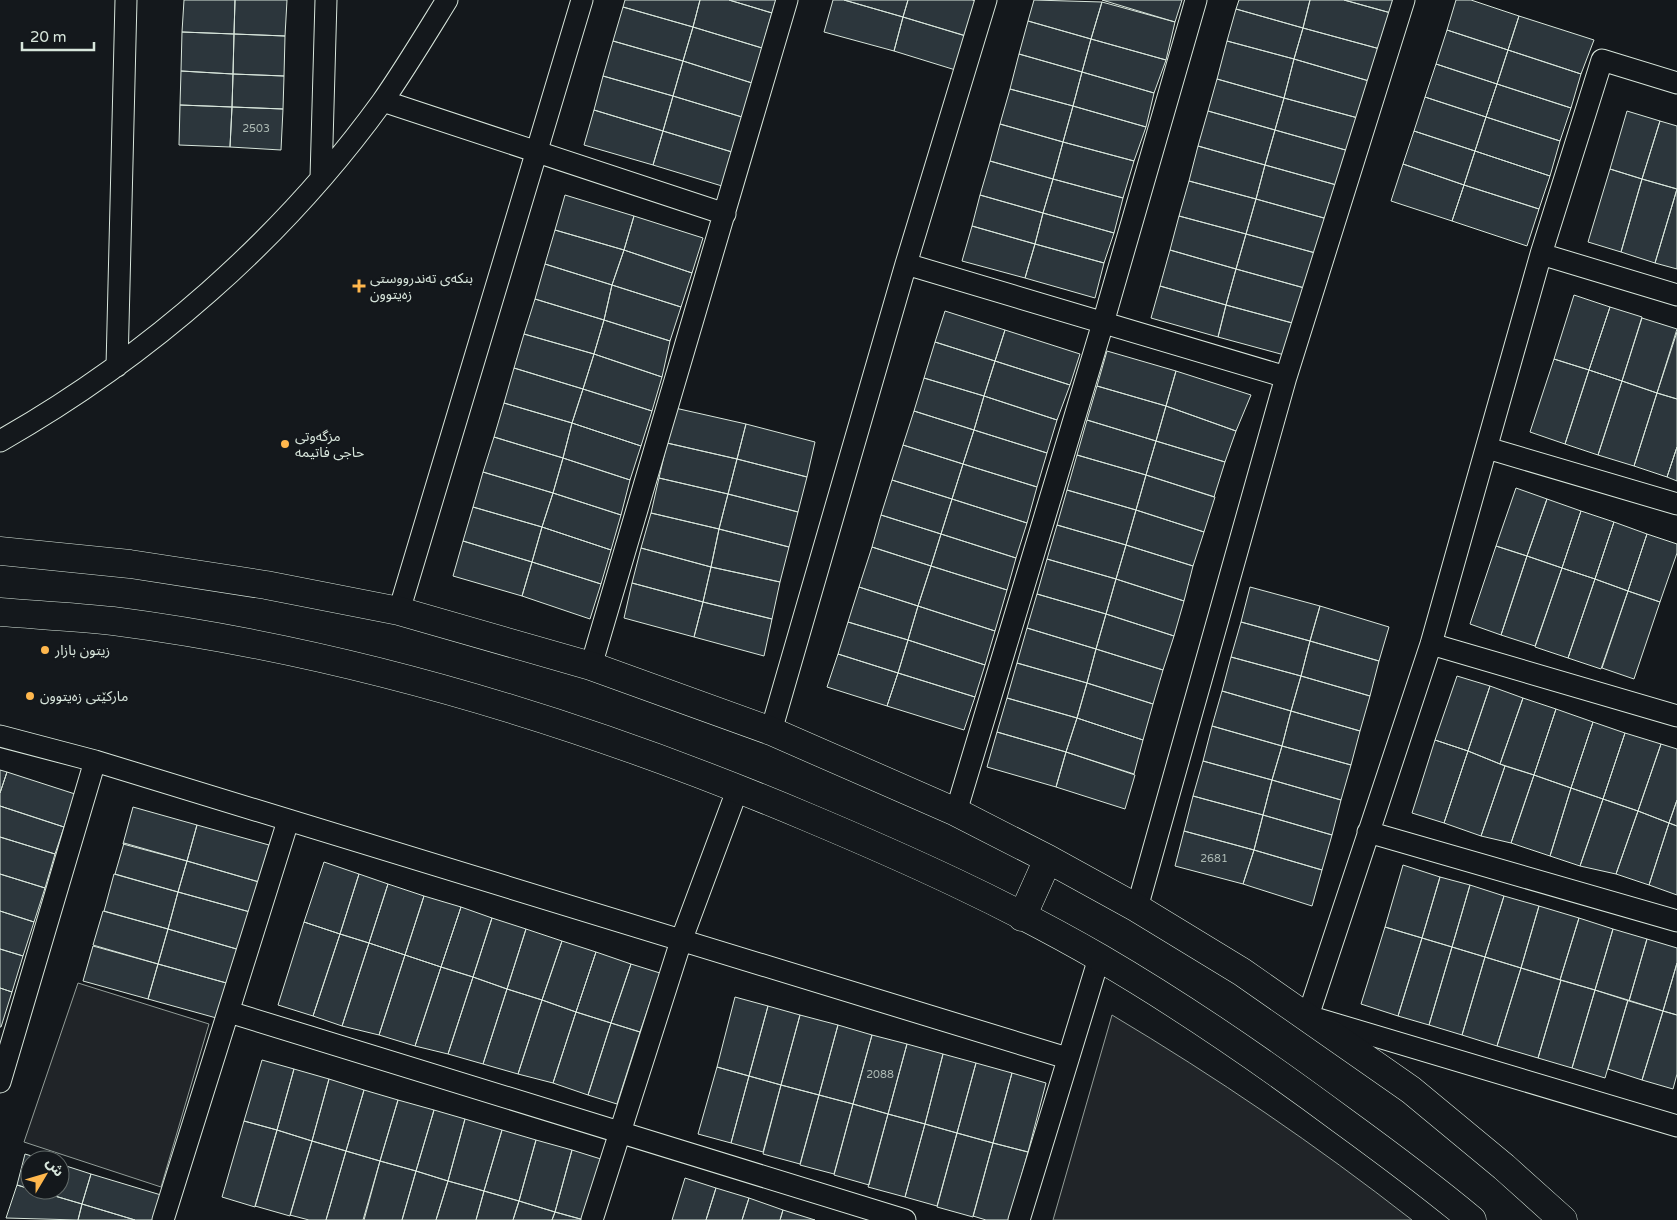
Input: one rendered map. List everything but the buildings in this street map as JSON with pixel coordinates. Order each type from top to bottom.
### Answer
[{"type":"street","points":[[118,366],[126,0]]},
{"type":"street","points":[[321,178],[326,0]]},
{"type":"street","points":[[0,441],[118,366],[263,241],[321,178],[383,101],[447,0]]},
{"type":"street","points":[[399,611],[582,0]]},
{"type":"street","points":[[591,666],[787,0]]},
{"type":"street","points":[[771,731],[906,264],[986,0]]},
{"type":"street","points":[[956,812],[1103,323],[1196,0]]},
{"type":"street","points":[[1137,908],[1286,377],[1404,0]]},
{"type":"street","points":[[1308,1016],[1431,644],[1541,254],[1602,60],[1677,83]]},
{"type":"street","points":[[383,101],[725,214]]},
{"type":"street","points":[[1541,254],[1677,295]]},
{"type":"street","points":[[906,264],[1286,377]]},
{"type":"street","points":[[1486,448],[1677,504]]},
{"type":"street","points":[[0,552],[130,564],[266,585],[399,611],[591,666],[771,731],[956,812],[1048,859],[1137,908],[1242,972],[1308,1016],[1411,1090],[1504,1167],[1563,1220]]},
{"type":"street","points":[[0,612],[112,621],[254,644],[368,669],[479,699],[614,741],[738,788],[887,850],[1100,958],[1192,1015],[1293,1084],[1432,1186],[1472,1220]]},
{"type":"street","points":[[1431,644],[1677,716]]},
{"type":"street","points":[[0,736],[95,762],[1067,1058]]},
{"type":"street","points":[[0,1082],[95,762]]},
{"type":"street","points":[[592,1220],[681,941],[738,788]]},
{"type":"street","points":[[165,1219],[288,821]]},
{"type":"street","points":[[1368,832],[1677,921]]},
{"type":"street","points":[[1022,917],[1048,859]]},
{"type":"street","points":[[1019,1220],[1067,1058],[1100,958]]},
{"type":"street","points":[[229,1012],[905,1220]]},
{"type":"street","points":[[1308,1016],[1677,1126]]},
{"type":"shaded area","points":[[78,983],[209,1024],[161,1187],[70,1157],[70,1150],[48,1150],[24,1142]]},
{"type":"shaded area","points":[[1112,1015],[1265,1113],[1339,1165],[1412,1220],[1053,1220]]},
{"type":"place","name":"بنکەی تەندرووستی زەیتوون","points":[[359,286]]},
{"type":"place","name":"مزگەوتی حاجی فاتیمە","points":[[285,444]]},
{"type":"place","name":"زيتون بازار","points":[[45,650]]},
{"type":"place","name":"مارکێتی زەیتوون","points":[[30,696]]}]
